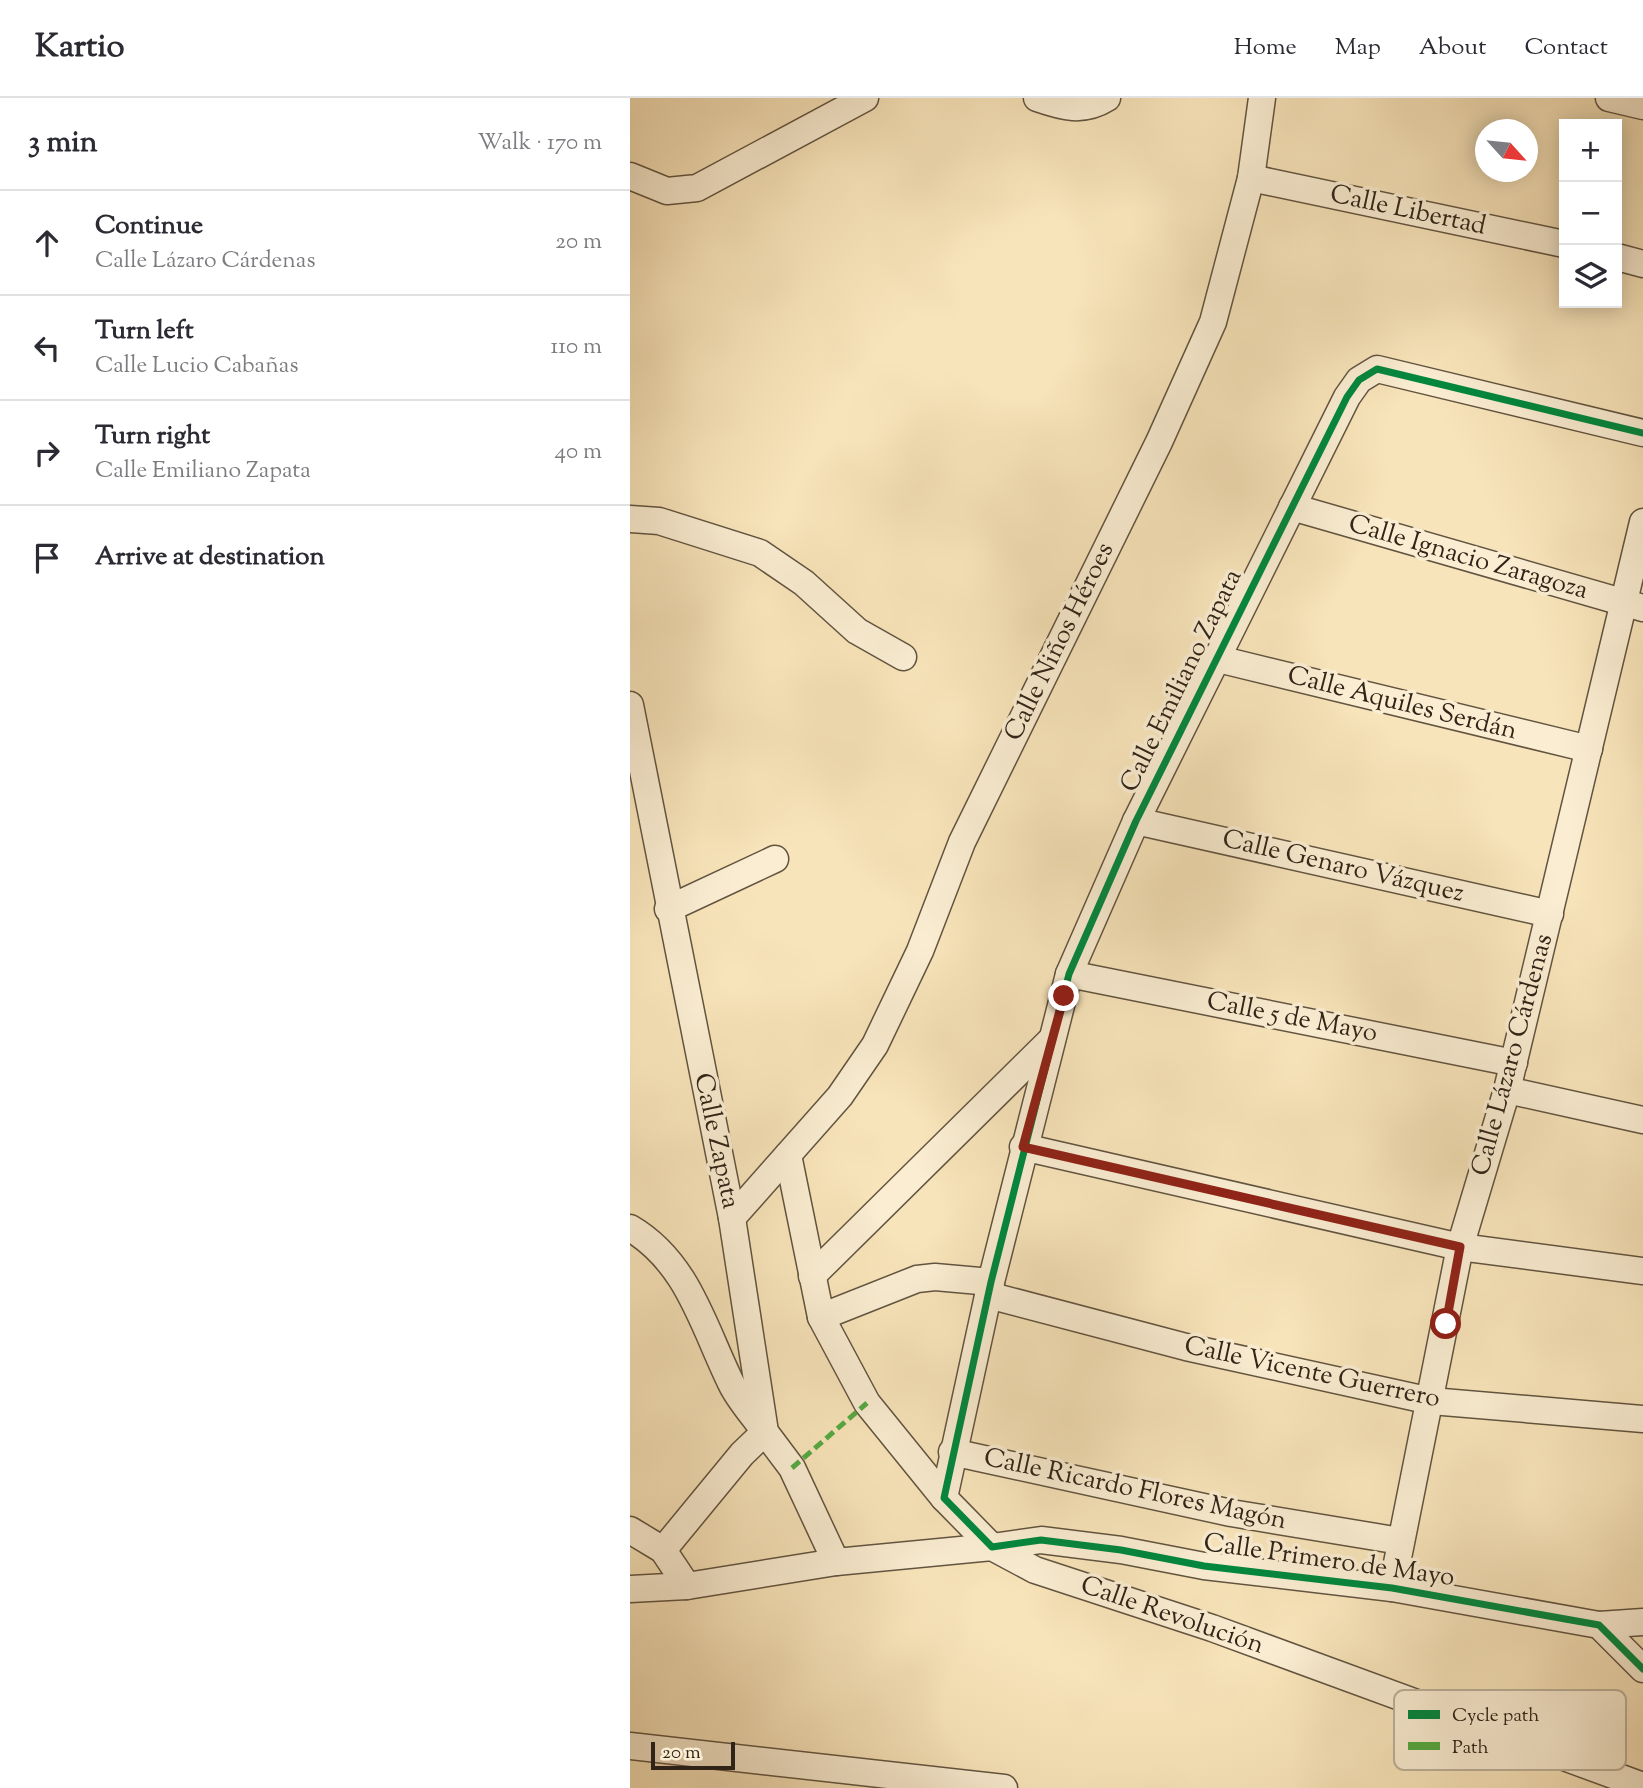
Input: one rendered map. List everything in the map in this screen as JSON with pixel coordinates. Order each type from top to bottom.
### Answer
[{"type":"street","points":[[630,176],[667,191],[697,188],[865,98]]},
{"type":"street","points":[[1037,98],[1073,109],[1092,107],[1107,98]]},
{"type":"street","name":"Calle Niños Héroes","points":[[732,1218],[841,1096],[875,1045],[920,951],[962,842],[1159,442],[1213,322],[1251,178],[1262,98]]},
{"type":"street","points":[[1609,98],[1643,106]]},
{"type":"street","name":"Calle Libertad","points":[[1251,178],[1559,243]]},
{"type":"street","points":[[1622,258],[1643,264]]},
{"type":"street","name":"Calle Emiliano Zapata","points":[[952,1452],[1023,1147],[1069,974],[1136,821],[1214,658],[1347,397],[1359,380],[1377,369],[1643,433]]},
{"type":"street","name":"Calle Ignacio Zaragoza","points":[[1293,507],[1633,606]]},
{"type":"street","points":[[630,519],[659,521],[760,552],[804,583],[857,631],[903,657]]},
{"type":"street","name":"Calle Lázaro Cárdenas","points":[[1392,1588],[1460,1247],[1514,1063],[1589,749],[1633,606],[1643,522]]},
{"type":"street","name":"Calle Aquiles Serdán","points":[[1214,658],[1589,749]]},
{"type":"street","name":"Calle Zapata","points":[[631,713],[668,909],[732,1218],[765,1432],[792,1468],[836,1562]]},
{"type":"street","name":"Calle Genaro Vázquez","points":[[1136,821],[1550,914]]},
{"type":"street","points":[[668,909],[775,859]]},
{"type":"street","name":"Calle 5 de Mayo","points":[[1069,974],[1514,1063]]},
{"type":"street","points":[[812,1276],[1052,1039]]},
{"type":"street","points":[[1507,1090],[1643,1120]]},
{"type":"street","points":[[1023,1147],[1460,1247],[1643,1271]]},
{"type":"street","points":[[788,1155],[821,1317],[867,1403],[944,1498],[992,1548]]},
{"type":"street","points":[[630,1228],[653,1241],[695,1297],[732,1386],[765,1432],[742,1454],[663,1550]]},
{"type":"street","name":"Calle Vicente Guerrero","points":[[821,1317],[917,1279],[935,1277],[989,1288],[1186,1347],[1431,1401],[1643,1419]]},
{"type":"street","points":[[944,1498],[952,1452]]},
{"type":"street","name":"Calle Ricardo Flores Magón","points":[[952,1452],[1231,1513],[1400,1541]]},
{"type":"street","points":[[630,1530],[663,1550],[687,1586]]},
{"type":"street","name":"Calle Primero de Mayo","points":[[992,1548],[1041,1540],[1121,1550],[1204,1566],[1392,1588],[1599,1625],[1643,1622]]},
{"type":"street","points":[[630,1589],[687,1586],[836,1562],[992,1548]]},
{"type":"street","name":"Calle Revolución","points":[[992,1548],[1035,1570],[1224,1632],[1394,1694]]},
{"type":"street","points":[[1599,1625],[1643,1669]]},
{"type":"street","points":[[630,1746],[1004,1788]]},
{"type":"street","name":"Calle Revolución","points":[[1599,1770],[1643,1786]]},
{"type":"marked path","points":[[792,1468],[867,1403]]},
{"type":"cycle path","points":[[1643,433],[1377,369],[1359,380],[1347,397],[1136,821],[1069,974],[991,1282],[944,1498],[992,1547],[1041,1540],[1121,1550],[1204,1566],[1392,1588],[1599,1625],[1643,1669]]},
{"type":"route","points":[[1064,996],[1023,1147],[1460,1247],[1446,1324]]}]
